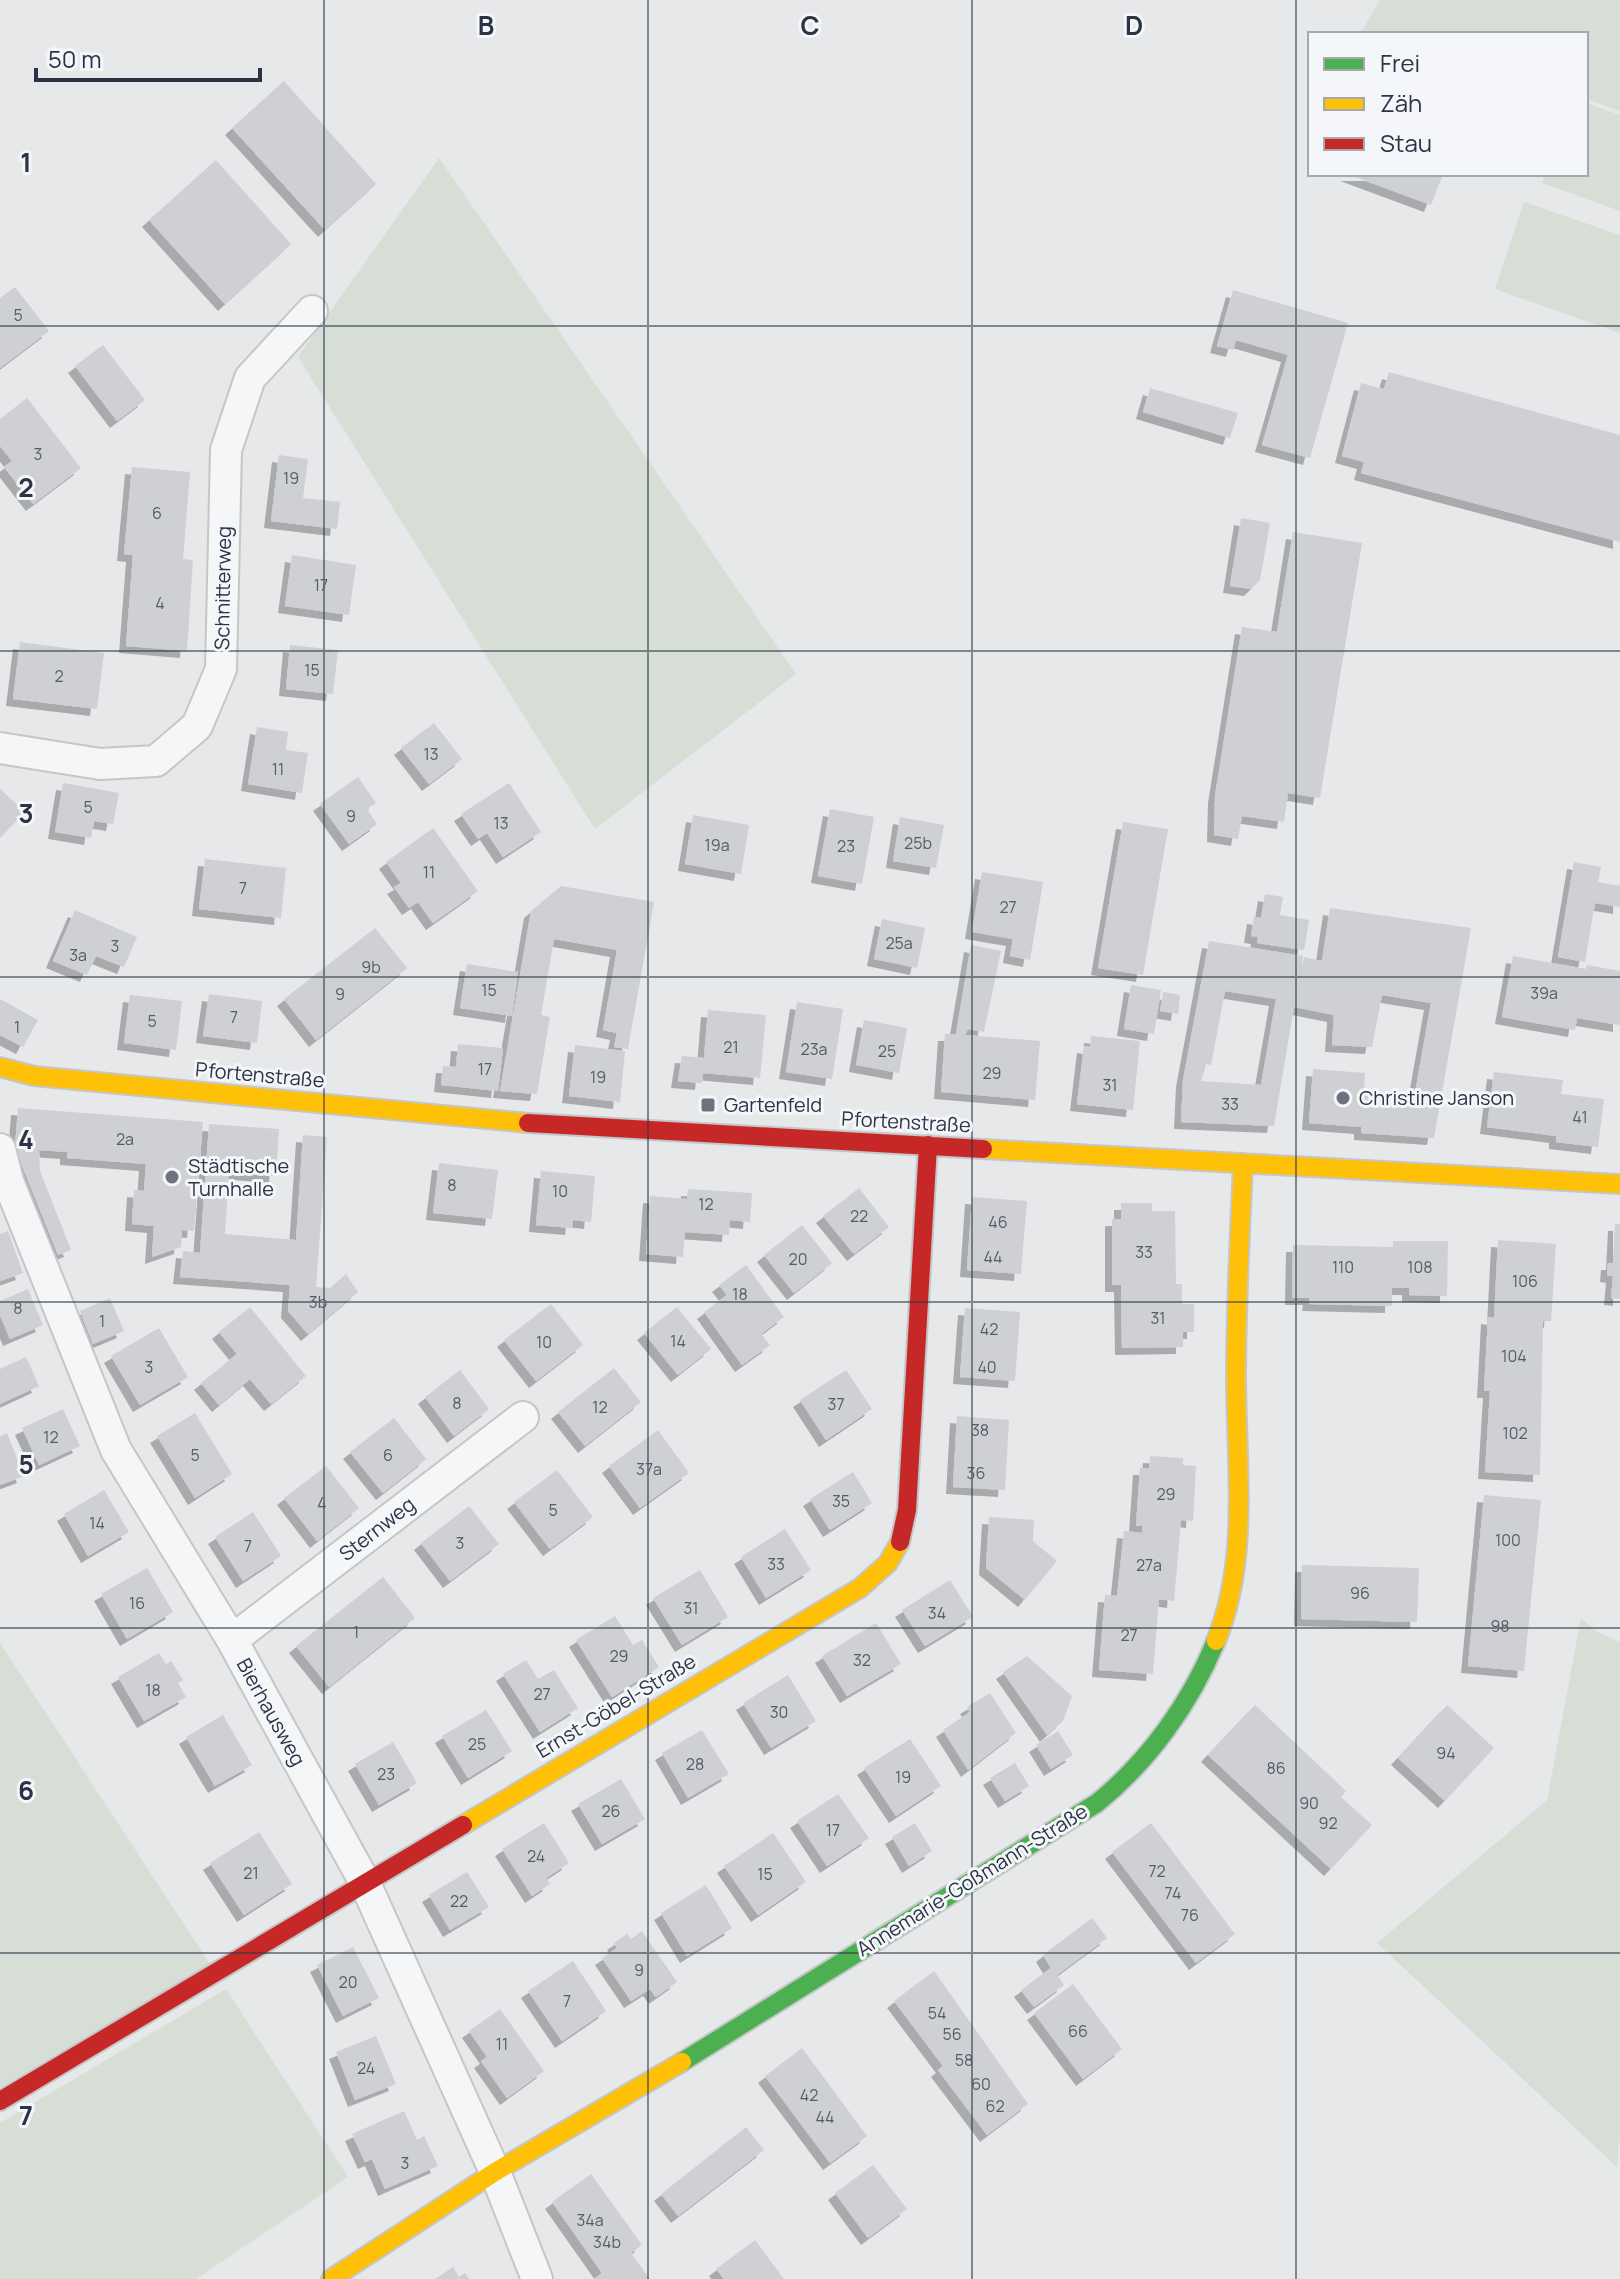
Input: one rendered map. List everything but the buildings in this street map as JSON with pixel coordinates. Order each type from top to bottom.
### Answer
[{"type":"street","name":"Schnitterweg","points":[[0,748],[100,764],[156,761],[197,726],[221,669],[226,450],[250,378],[312,311]]},
{"type":"street","name":"Pfortenstraße","points":[[0,1067],[34,1076],[524,1123],[1620,1184]]},
{"type":"street","name":"Ernst-Göbel-Straße","points":[[0,2101],[364,1881],[860,1588],[896,1555],[903,1540],[907,1510],[928,1145]]},
{"type":"street","name":"Bierhausweg","points":[[0,1149],[8,1181],[116,1450],[232,1640],[364,1881],[495,2172],[537,2279]]},
{"type":"street","name":"Annemarie-Goßmann-Straße","points":[[344,2275],[495,2172],[707,2047],[1056,1831],[1109,1793],[1152,1745],[1184,1701],[1206,1660],[1225,1616],[1236,1566],[1240,1463],[1236,1374],[1243,1163]]},
{"type":"street","name":"Sternweg","points":[[232,1640],[523,1417]]},
{"type":"shaded area","points":[[1380,0],[1620,0],[1620,111],[1588,100],[1588,32],[1361,32]]},
{"type":"shaded area","points":[[1588,104],[1620,115],[1620,211],[1542,183],[1544,176],[1588,176]]},
{"type":"shaded area","points":[[439,158],[796,674],[595,829],[298,357]]},
{"type":"shaded area","points":[[1524,202],[1620,235],[1620,333],[1495,289]]},
{"type":"shaded area","points":[[1581,1618],[1597,1632],[1620,1642],[1620,2133],[1617,2167],[1377,1943],[1547,1800]]},
{"type":"shaded area","points":[[0,1643],[210,1964],[0,2088]]},
{"type":"shaded area","points":[[226,1989],[348,2177],[196,2279],[0,2279],[0,2123]]},
{"type":"traffic: fast","points":[[682,2062],[1097,1803],[1134,1769],[1167,1729],[1194,1686],[1216,1641]]},
{"type":"traffic: slow","points":[[0,1067],[34,1076],[528,1123]]},
{"type":"traffic: slow","points":[[983,1149],[1620,1184]]},
{"type":"traffic: slow","points":[[1216,1641],[1227,1609],[1233,1577],[1239,1510],[1236,1349],[1243,1163]]},
{"type":"traffic: slow","points":[[463,1825],[860,1588],[888,1563],[900,1542]]},
{"type":"traffic: slow","points":[[331,2279],[495,2172],[682,2062]]},
{"type":"traffic: jam","points":[[528,1123],[983,1149]]},
{"type":"traffic: jam","points":[[900,1542],[907,1510],[928,1145]]},
{"type":"traffic: jam","points":[[0,2101],[463,1825]]},
{"type":"place","name":"Christine Janson","points":[[1343,1098]]},
{"type":"place","name":"Gartenfeld","points":[[708,1105]]},
{"type":"place","name":"Städtische Turnhalle","points":[[172,1177]]}]
